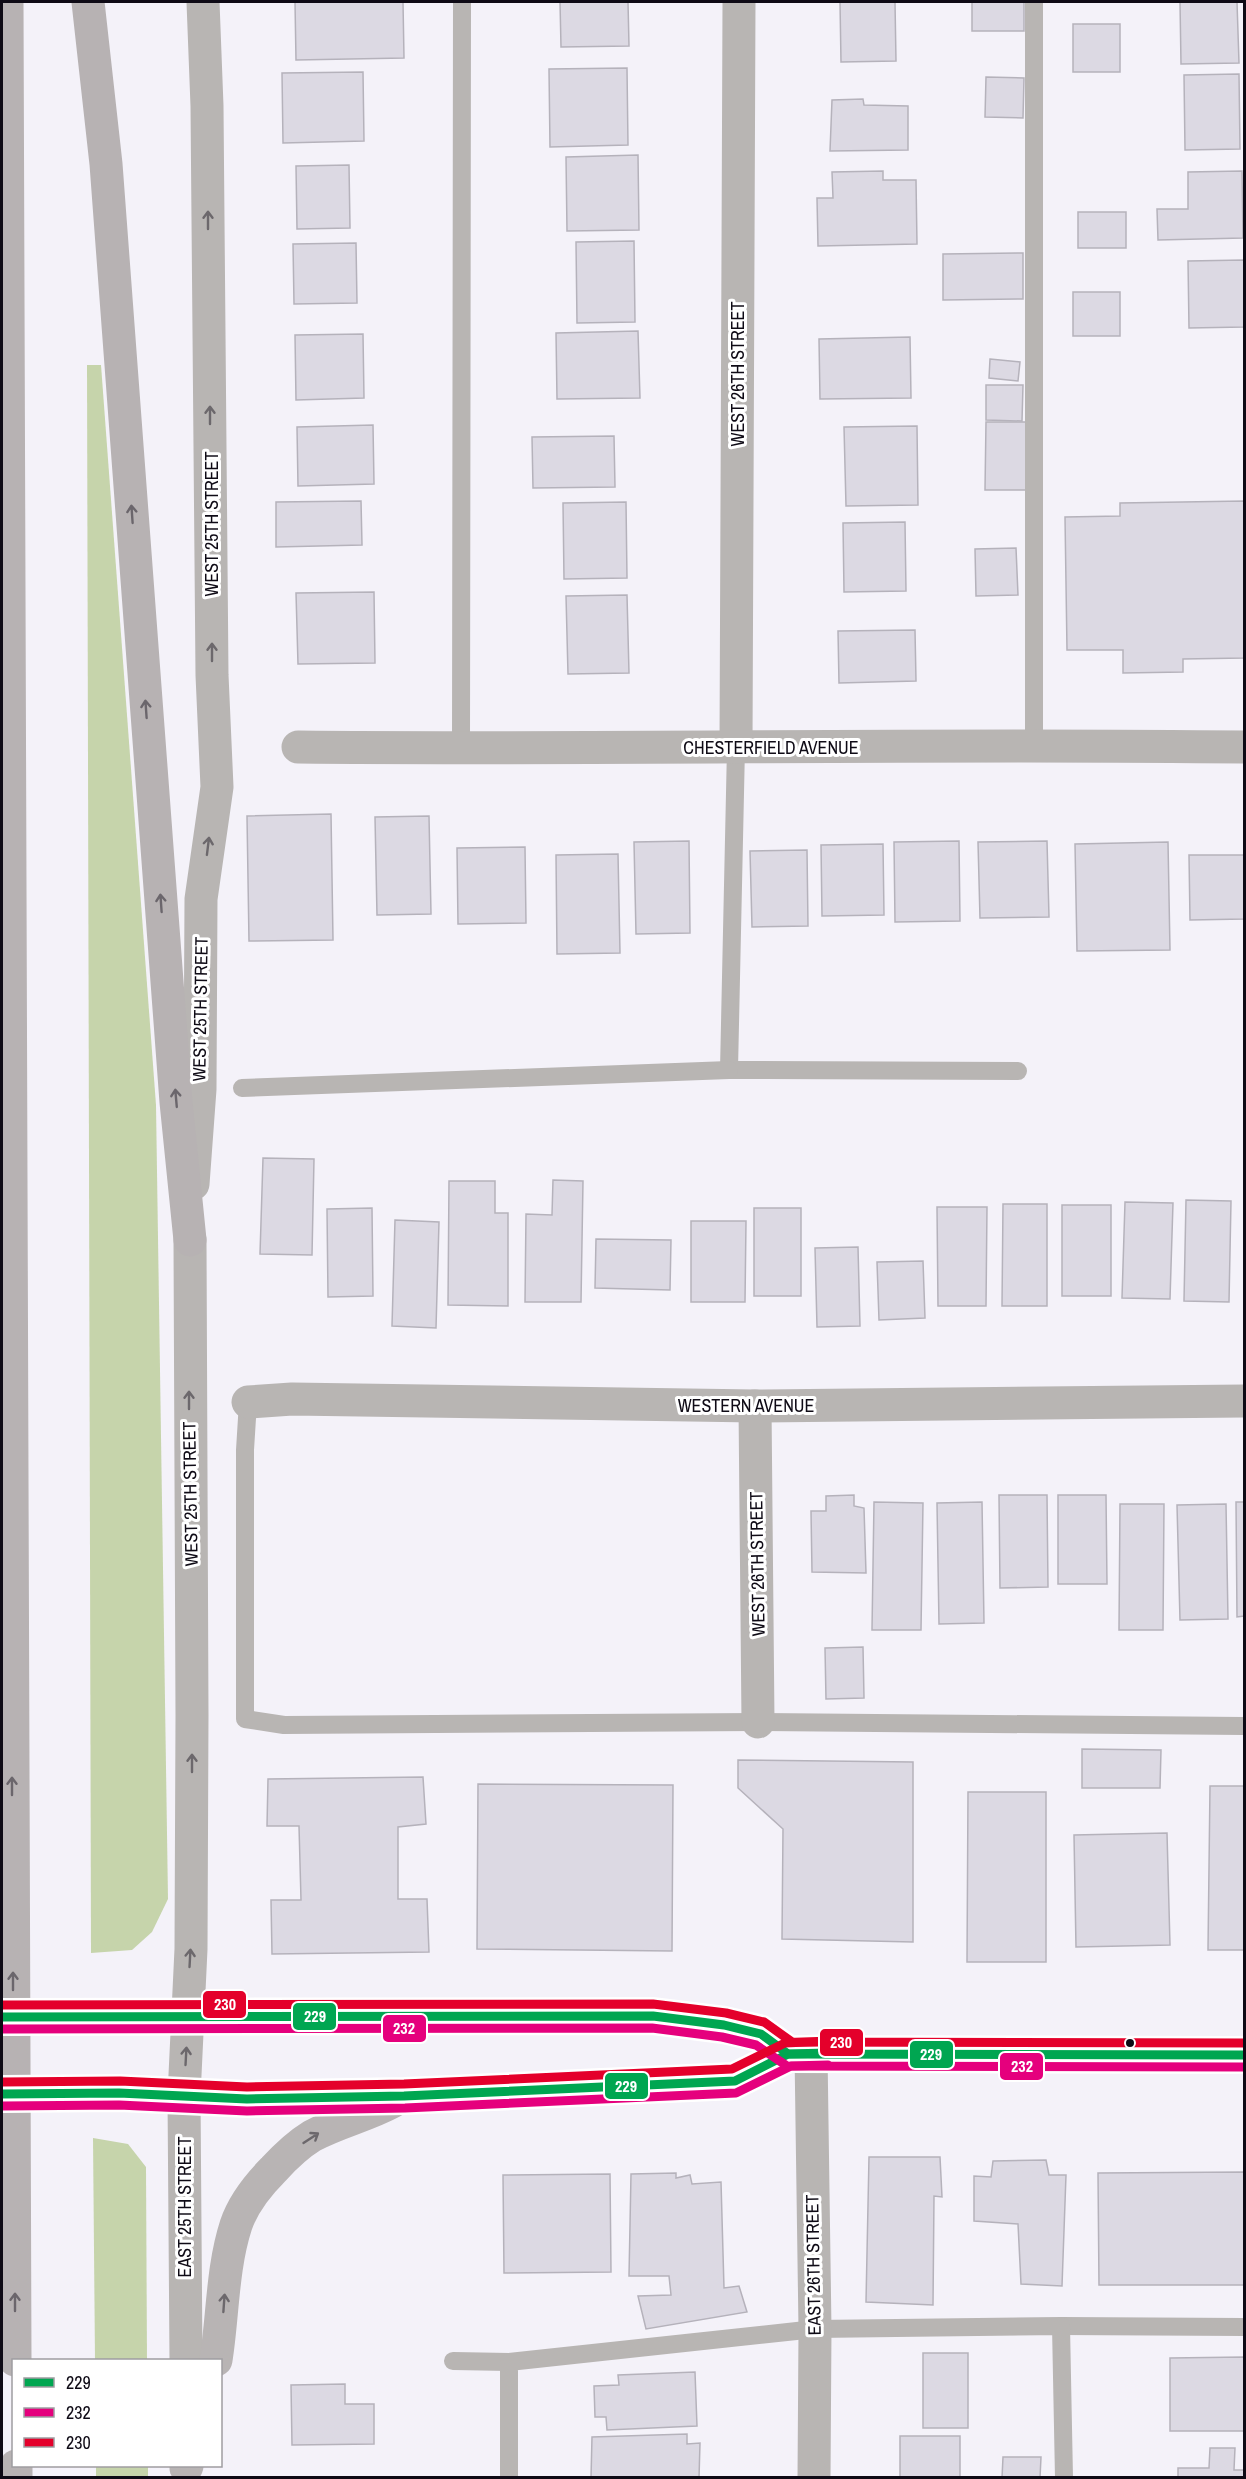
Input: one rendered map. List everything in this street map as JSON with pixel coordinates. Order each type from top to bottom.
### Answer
[{"type":"highway","points":[[8,2],[15,2359]]},
{"type":"highway","points":[[88,2],[106,164],[176,1102],[190,1240]]},
{"type":"main road","points":[[2,2017],[653,2016],[724,2025],[761,2034],[799,2053]]},
{"type":"main road","points":[[2,2094],[96,2093],[246,2099],[404,2096],[735,2081],[799,2053],[1245,2055]]},
{"type":"main road","points":[[216,2359],[229,2255],[237,2223],[257,2187],[282,2160],[310,2137],[340,2123],[370,2114],[404,2096]]},
{"type":"street","name":"WEST 25TH STREET","points":[[187,2017],[191,1949],[192,1715],[190,1240],[200,1089],[201,899],[217,787],[212,675],[207,106],[203,2]]},
{"type":"street","name":"WEST 26TH STREET","points":[[736,747],[739,2]]},
{"type":"street","name":"CHESTERFIELD AVENUE","points":[[298,747],[1034,744],[1245,747]]},
{"type":"street","name":"WESTERN AVENUE","points":[[248,1402],[292,1399],[756,1406],[1245,1401]]},
{"type":"street","name":"WEST 26TH STREET","points":[[756,1406],[758,1722]]},
{"type":"street","name":"EAST 25TH STREET","points":[[186,2359],[184,2096],[187,2017]]},
{"type":"street","name":"EAST 26TH STREET","points":[[799,2053],[815,2329],[814,2478]]},
{"type":"lane","points":[[461,748],[462,2]]},
{"type":"lane","points":[[1034,2],[1034,744]]},
{"type":"lane","points":[[729,1070],[736,747]]},
{"type":"lane","points":[[242,1088],[729,1070],[1018,1071]]},
{"type":"lane","points":[[248,1402],[245,1450],[245,1719],[284,1725],[758,1722],[1245,1726]]},
{"type":"lane","points":[[1061,2326],[1064,2478]]},
{"type":"lane","points":[[453,2361],[509,2362],[815,2329],[1061,2326],[1245,2327]]},
{"type":"lane","points":[[509,2362],[509,2478]]},
{"type":"green space","points":[[87,365],[101,365],[156,1105],[168,1899],[152,1932],[132,1950],[91,1953]]},
{"type":"green space","points":[[93,2138],[128,2144],[146,2167],[147,2359],[95,2359]]},
{"type":"green space","points":[[96,2467],[148,2467],[148,2477],[96,2477]]},
{"type":"building","points":[[295,2],[403,2],[404,58],[296,60]]},
{"type":"building","points":[[560,2],[628,2],[629,46],[561,47]]},
{"type":"building","points":[[840,2],[895,2],[896,61],[841,62]]},
{"type":"building","points":[[972,2],[1024,2],[1024,31],[972,31]]},
{"type":"building","points":[[1180,2],[1237,2],[1239,63],[1181,64]]},
{"type":"building","points":[[1073,24],[1120,24],[1120,72],[1073,72]]},
{"type":"building","points":[[627,68],[628,145],[550,147],[549,69]]},
{"type":"building","points":[[363,72],[364,141],[283,143],[282,73]]},
{"type":"building","points":[[1239,74],[1240,149],[1185,150],[1184,75]]},
{"type":"building","points":[[986,77],[1024,78],[1023,118],[985,117]]},
{"type":"building","points":[[863,99],[864,105],[908,106],[908,150],[830,151],[832,100]]},
{"type":"building","points":[[638,155],[639,230],[567,231],[566,157]]},
{"type":"building","points":[[349,165],[350,228],[297,229],[296,166]]},
{"type":"building","points":[[883,171],[883,180],[916,180],[917,244],[818,246],[817,198],[833,198],[832,172]]},
{"type":"building","points":[[1242,171],[1243,238],[1158,240],[1157,209],[1188,209],[1188,172]]},
{"type":"building","points":[[1078,212],[1126,212],[1126,248],[1078,248]]},
{"type":"building","points":[[634,241],[635,322],[577,323],[576,242]]},
{"type":"building","points":[[356,243],[357,303],[294,304],[293,244]]},
{"type":"building","points":[[1023,253],[1023,299],[943,300],[943,254]]},
{"type":"building","points":[[1244,260],[1244,327],[1189,328],[1188,261]]},
{"type":"building","points":[[1073,292],[1120,292],[1120,336],[1073,336]]},
{"type":"building","points":[[638,331],[640,398],[557,399],[556,333]]},
{"type":"building","points":[[363,334],[364,398],[296,400],[295,335]]},
{"type":"building","points":[[910,337],[911,398],[820,399],[819,339]]},
{"type":"building","points":[[990,359],[1020,362],[1018,381],[989,378]]},
{"type":"building","points":[[986,385],[1023,385],[1022,421],[986,420]]},
{"type":"building","points":[[986,422],[1027,422],[1027,490],[985,490]]},
{"type":"building","points":[[373,425],[374,484],[298,486],[297,427]]},
{"type":"building","points":[[917,426],[918,505],[846,506],[844,427]]},
{"type":"building","points":[[614,436],[615,487],[533,488],[532,437]]},
{"type":"building","points":[[361,501],[362,545],[276,547],[276,502]]},
{"type":"building","points":[[1244,501],[1244,658],[1183,659],[1183,672],[1123,673],[1123,650],[1067,650],[1065,517],[1120,516],[1120,503]]},
{"type":"building","points":[[626,502],[627,578],[564,579],[563,503]]},
{"type":"building","points":[[905,522],[906,591],[844,592],[843,523]]},
{"type":"building","points":[[1016,548],[1018,595],[976,596],[975,549]]},
{"type":"building","points":[[374,592],[375,663],[298,664],[296,593]]},
{"type":"building","points":[[627,595],[629,673],[568,674],[566,596]]},
{"type":"building","points":[[915,630],[916,681],[839,683],[838,631]]},
{"type":"building","points":[[331,814],[333,940],[249,941],[247,816]]},
{"type":"building","points":[[429,816],[431,914],[377,915],[375,817]]},
{"type":"building","points":[[689,841],[690,933],[636,934],[634,842]]},
{"type":"building","points":[[959,841],[960,921],[895,922],[894,842]]},
{"type":"building","points":[[1047,841],[1049,917],[980,918],[978,842]]},
{"type":"building","points":[[1168,842],[1170,950],[1077,951],[1075,844]]},
{"type":"building","points":[[883,844],[884,915],[822,916],[821,845]]},
{"type":"building","points":[[525,847],[526,923],[458,924],[457,848]]},
{"type":"building","points":[[807,850],[808,926],[752,927],[750,851]]},
{"type":"building","points":[[618,854],[620,953],[557,954],[556,855]]},
{"type":"building","points":[[1189,855],[1244,855],[1244,919],[1190,920]]},
{"type":"building","points":[[263,1158],[314,1159],[312,1255],[260,1254]]},
{"type":"building","points":[[553,1180],[583,1181],[581,1302],[525,1302],[526,1214],[552,1215]]},
{"type":"building","points":[[449,1181],[495,1181],[495,1213],[508,1213],[508,1306],[448,1305]]},
{"type":"building","points":[[1186,1200],[1231,1201],[1229,1302],[1184,1301]]},
{"type":"building","points":[[1125,1202],[1173,1203],[1170,1299],[1122,1298]]},
{"type":"building","points":[[1003,1204],[1047,1204],[1047,1306],[1002,1306]]},
{"type":"building","points":[[1062,1205],[1111,1205],[1111,1296],[1062,1296]]},
{"type":"building","points":[[937,1207],[987,1207],[986,1306],[938,1306]]},
{"type":"building","points":[[372,1208],[373,1296],[328,1297],[327,1209]]},
{"type":"building","points":[[754,1208],[801,1208],[801,1296],[754,1296]]},
{"type":"building","points":[[395,1220],[439,1222],[436,1328],[392,1326]]},
{"type":"building","points":[[691,1221],[746,1221],[745,1302],[691,1302]]},
{"type":"building","points":[[596,1239],[671,1240],[670,1290],[595,1288]]},
{"type":"building","points":[[858,1247],[860,1326],[817,1327],[815,1248]]},
{"type":"building","points":[[923,1261],[925,1318],[879,1320],[877,1262]]},
{"type":"building","points":[[854,1495],[854,1506],[864,1508],[866,1573],[812,1572],[811,1511],[826,1511],[826,1496]]},
{"type":"building","points":[[999,1495],[1047,1495],[1048,1587],[1000,1588]]},
{"type":"building","points":[[1058,1495],[1106,1495],[1107,1584],[1058,1584]]},
{"type":"building","points":[[874,1502],[923,1503],[921,1630],[872,1630]]},
{"type":"building","points":[[982,1502],[984,1623],[939,1624],[937,1503]]},
{"type":"building","points":[[1236,1502],[1244,1502],[1244,1616],[1237,1617]]},
{"type":"building","points":[[1120,1504],[1164,1504],[1163,1630],[1119,1630]]},
{"type":"building","points":[[1226,1504],[1228,1619],[1180,1620],[1177,1505]]},
{"type":"building","points":[[863,1647],[864,1698],[826,1699],[825,1648]]},
{"type":"building","points":[[1082,1749],[1161,1750],[1160,1788],[1082,1788]]},
{"type":"building","points":[[738,1760],[913,1762],[913,1942],[782,1939],[783,1829],[738,1788]]},
{"type":"building","points":[[423,1777],[426,1824],[398,1827],[398,1899],[427,1899],[429,1952],[272,1954],[271,1900],[301,1900],[299,1826],[267,1826],[268,1779]]},
{"type":"building","points":[[478,1784],[673,1785],[672,1951],[477,1949]]},
{"type":"building","points":[[1210,1786],[1244,1786],[1244,1950],[1208,1950]]},
{"type":"building","points":[[968,1792],[1046,1792],[1046,1962],[967,1962]]},
{"type":"building","points":[[1167,1833],[1170,1945],[1076,1947],[1074,1835]]},
{"type":"building","points":[[869,2157],[940,2157],[942,2197],[934,2196],[933,2305],[866,2302]]},
{"type":"building","points":[[1046,2160],[1049,2175],[1066,2175],[1062,2286],[1021,2284],[1018,2224],[974,2221],[974,2176],[991,2177],[993,2161]]},
{"type":"building","points":[[1244,2172],[1244,2285],[1099,2285],[1098,2173]]},
{"type":"building","points":[[676,2173],[676,2178],[690,2175],[692,2184],[721,2182],[724,2288],[739,2286],[747,2312],[646,2329],[638,2296],[671,2295],[669,2276],[629,2276],[631,2174]]},
{"type":"building","points":[[610,2174],[611,2272],[504,2273],[503,2175]]},
{"type":"building","points":[[923,2353],[968,2353],[968,2428],[923,2428]]},
{"type":"building","points":[[1244,2357],[1244,2431],[1170,2431],[1170,2358]]},
{"type":"building","points":[[695,2372],[697,2426],[607,2430],[606,2417],[595,2417],[594,2386],[619,2385],[618,2375]]},
{"type":"building","points":[[345,2384],[345,2404],[374,2404],[374,2444],[292,2445],[291,2385]]},
{"type":"building","points":[[687,2434],[687,2444],[700,2443],[699,2478],[591,2478],[592,2437]]},
{"type":"building","points":[[900,2436],[960,2436],[960,2478],[900,2478]]},
{"type":"building","points":[[1210,2448],[1235,2448],[1234,2470],[1244,2470],[1244,2478],[1178,2478],[1178,2468],[1209,2468]]},
{"type":"building","points":[[1003,2457],[1041,2457],[1040,2478],[1002,2478]]},
{"type":"transit line","name":"230","points":[[2,2005],[653,2004],[726,2013],[764,2022],[792,2042],[1244,2043]]},
{"type":"transit line","name":"229","points":[[2,2017],[653,2016],[724,2025],[761,2034],[788,2054],[1244,2055]]},
{"type":"transit line","name":"232","points":[[2,2029],[652,2028],[722,2037],[756,2045],[787,2066],[1244,2067]]},
{"type":"transit line","name":"230","points":[[2,2082],[120,2081],[247,2087],[404,2084],[732,2069],[785,2043],[828,2041]]},
{"type":"transit line","name":"229","points":[[2,2094],[119,2093],[247,2099],[404,2096],[735,2081],[788,2054],[828,2053]]},
{"type":"transit line","name":"232","points":[[2,2106],[119,2105],[247,2111],[405,2108],[736,2093],[791,2066],[828,2065]]}]
